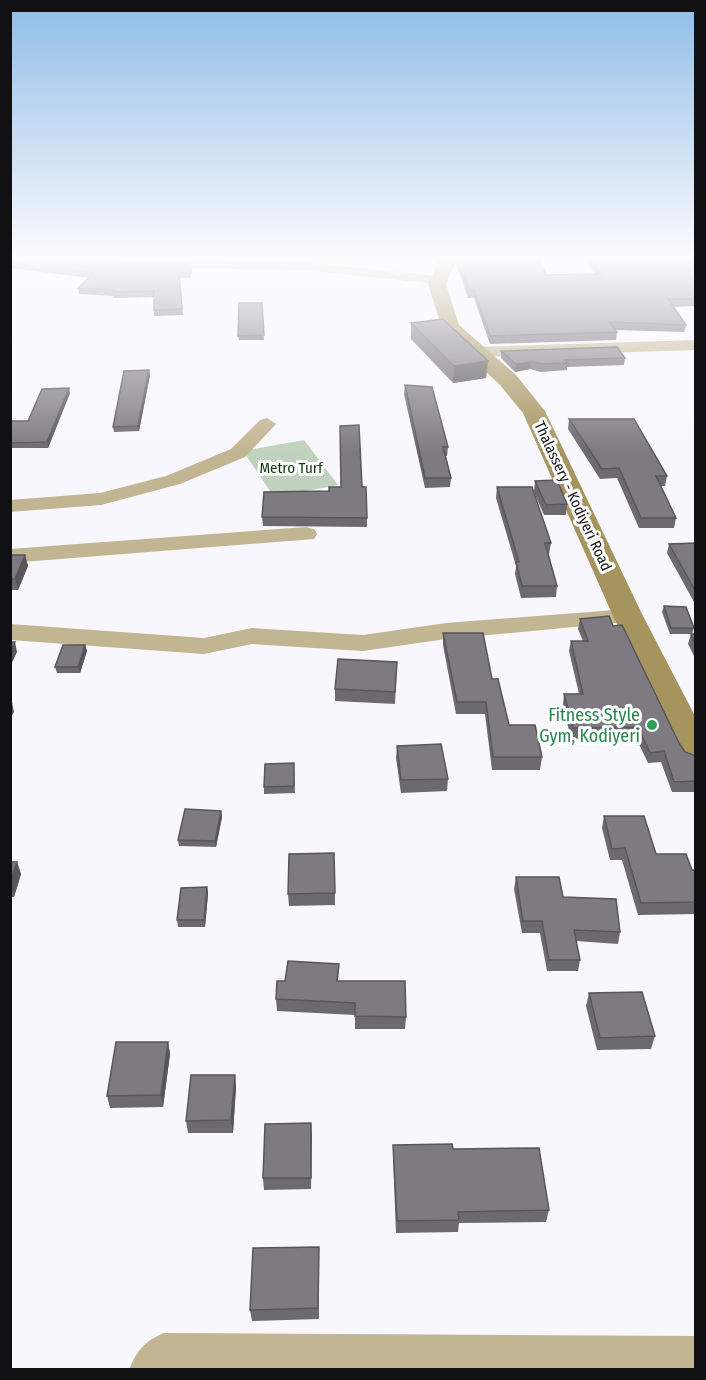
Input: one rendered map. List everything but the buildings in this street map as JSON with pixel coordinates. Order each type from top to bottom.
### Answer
[{"type":"main road","name":"Thalassery - Kodiyeri Road","points":[[448,323],[508,380],[534,411],[628,616],[696,753]]},
{"type":"street","points":[[476,352],[696,345]]},
{"type":"street","points":[[10,506],[101,499],[173,480],[237,453],[267,424]]},
{"type":"street","points":[[10,556],[306,534]]},
{"type":"street","points":[[10,632],[204,646],[252,636],[363,643],[446,631],[628,616]]},
{"type":"street","points":[[153,1370],[164,1357],[696,1360]]},
{"type":"green space","name":"Metro Turf","points":[[304,440],[338,485],[274,497],[243,451]]},
{"type":"place","name":"Fitness Style Gym, Kodiyeri","points":[[652,725]]}]
